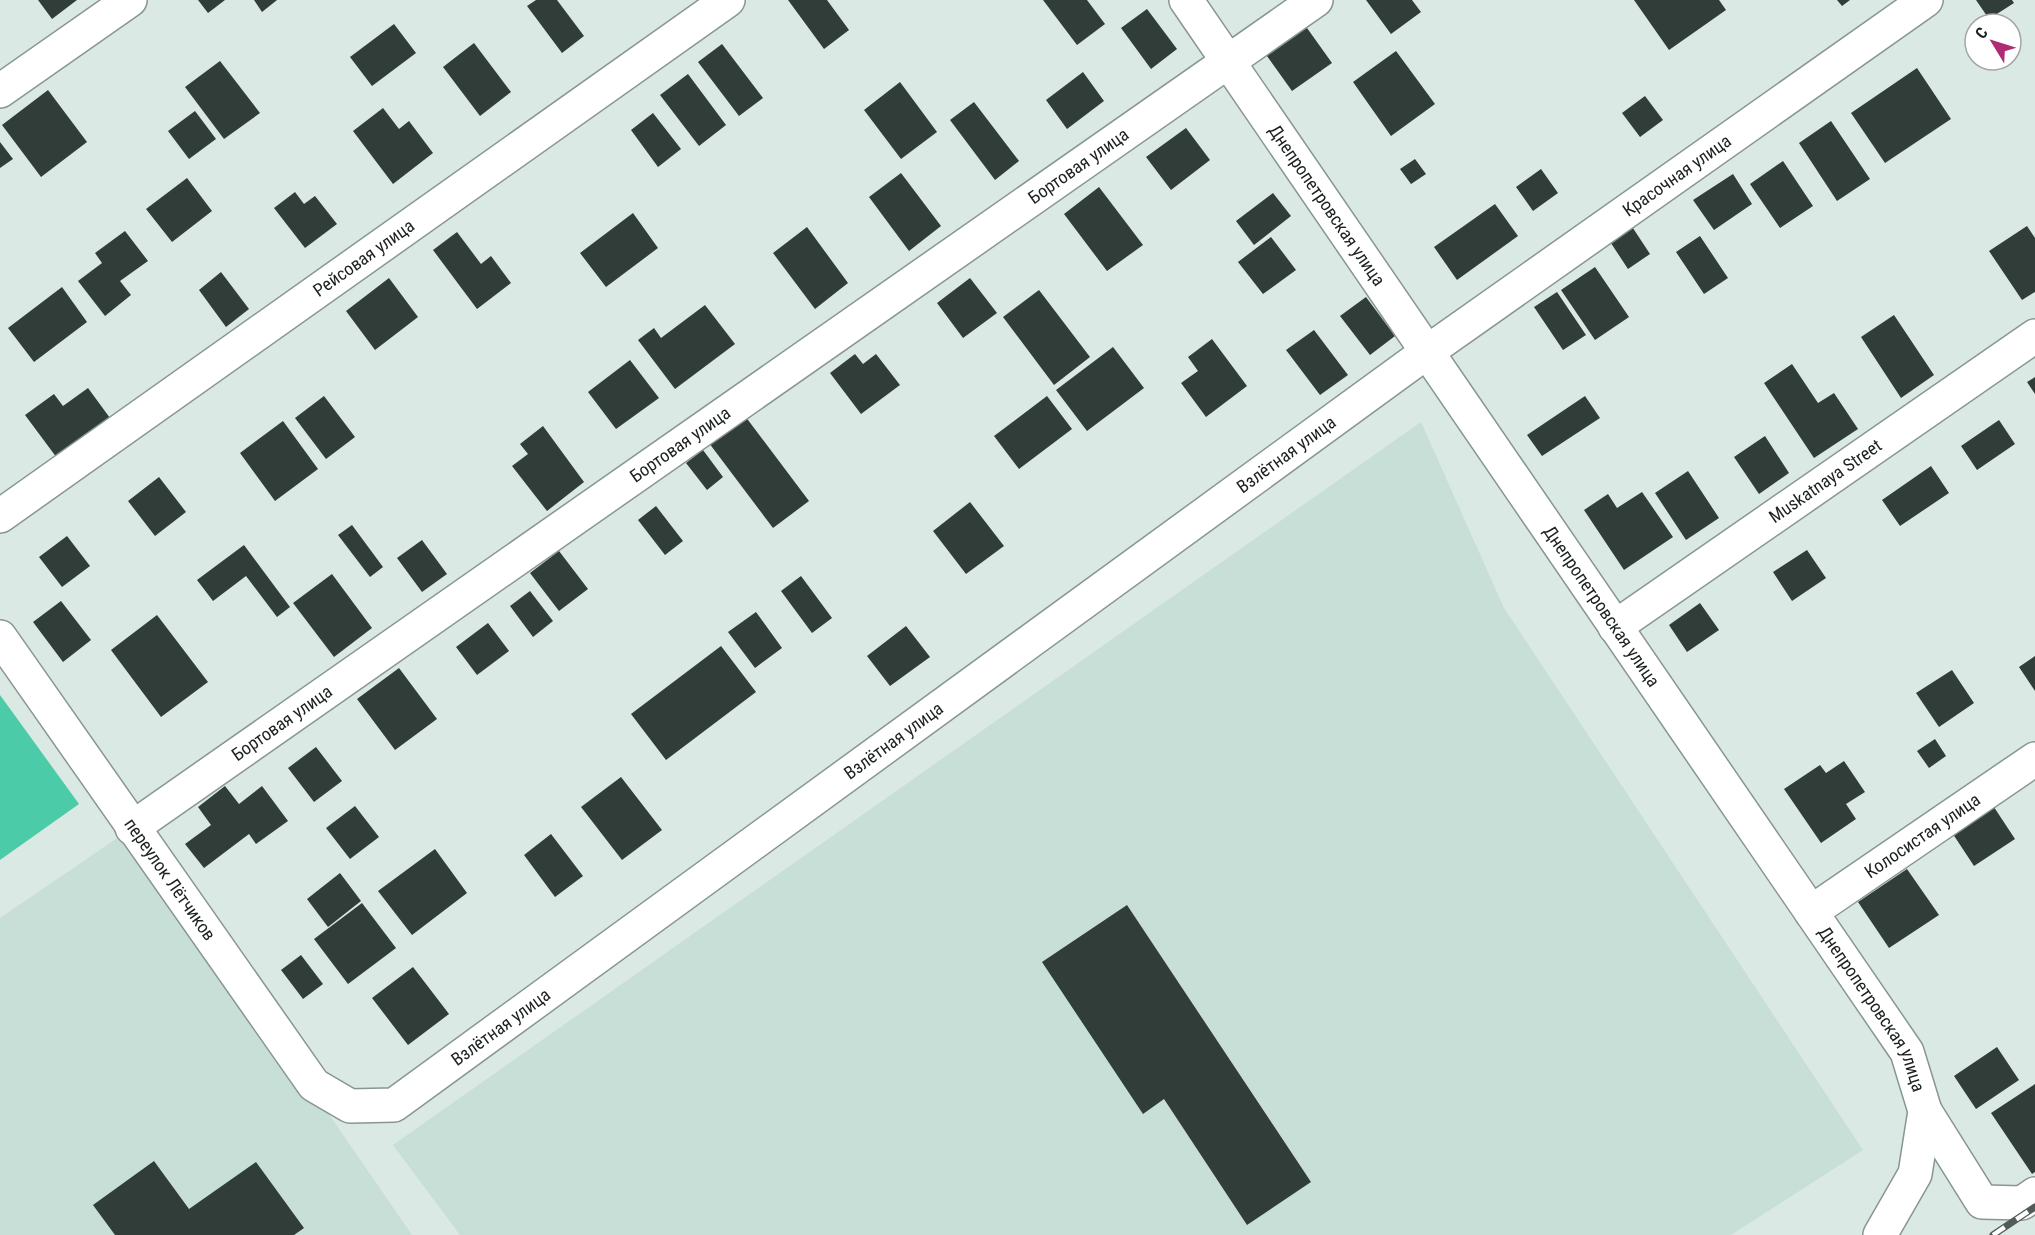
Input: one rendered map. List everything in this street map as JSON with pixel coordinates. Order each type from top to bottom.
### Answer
[{"type":"street","points":[[0,91],[130,0]]},
{"type":"street","name":"Рейсовая улица","points":[[0,516],[728,0]]},
{"type":"street","name":"Днепропетровская улица","points":[[1186,0],[1907,1052],[1925,1111],[1915,1174],[1880,1235]]},
{"type":"street","name":"Бортовая улица","points":[[132,828],[1316,0]]},
{"type":"street","name":"Красочная улица","points":[[1427,352],[1926,0]]},
{"type":"street","name":"Muskatnaya Street","points":[[1615,627],[2035,336]]},
{"type":"street","name":"Взлётная улица","points":[[350,1106],[393,1105],[1427,352]]},
{"type":"street","name":"переулок Лётчиков","points":[[0,638],[314,1085],[350,1106]]},
{"type":"street","name":"Колосистая улица","points":[[1811,912],[2035,759]]},
{"type":"street","points":[[1925,1111],[1982,1202],[2022,1203],[2035,1194]]},
{"type":"shaded area","points":[[1421,422],[1504,608],[1863,1150],[1731,1235],[460,1235],[393,1145]]},
{"type":"shaded area","points":[[132,828],[412,1235],[0,1235],[0,918]]},
{"type":"green space","points":[[0,695],[79,804],[0,860]]},
{"type":"building","points":[[38,0],[77,0],[52,19]]},
{"type":"building","points":[[198,0],[225,0],[208,13]]},
{"type":"building","points":[[254,0],[277,0],[262,12]]},
{"type":"building","points":[[536,0],[557,0],[584,36],[562,53],[527,6]]},
{"type":"building","points":[[788,0],[827,0],[849,30],[824,49]]},
{"type":"building","points":[[1043,0],[1087,0],[1105,24],[1077,45]]},
{"type":"building","points":[[1366,0],[1412,0],[1421,12],[1391,34]]},
{"type":"building","points":[[1634,0],[1719,0],[1726,10],[1669,50]]},
{"type":"building","points":[[1837,0],[1850,0],[1842,6]]},
{"type":"building","points":[[1976,0],[2012,0],[2014,3],[2000,12],[1984,12]]},
{"type":"building","points":[[1147,9],[1177,49],[1151,69],[1121,28]]},
{"type":"building","points":[[1297,14],[1332,63],[1292,91],[1257,42]]},
{"type":"building","points":[[394,24],[416,53],[372,86],[350,57]]},
{"type":"building","points":[[474,43],[511,92],[480,116],[443,67]]},
{"type":"building","points":[[722,44],[763,98],[739,116],[698,62]]},
{"type":"building","points":[[1396,51],[1435,104],[1391,136],[1353,82]]},
{"type":"building","points":[[220,61],[260,113],[224,139],[185,87]]},
{"type":"building","points":[[1917,68],[1951,119],[1885,163],[1851,113]]},
{"type":"building","points":[[1083,72],[1104,101],[1067,129],[1046,100]]},
{"type":"building","points":[[688,74],[726,125],[699,146],[660,95]]},
{"type":"building","points":[[900,82],[937,132],[901,159],[864,110]]},
{"type":"building","points":[[48,90],[87,142],[41,177],[2,125]]},
{"type":"building","points":[[1645,96],[1663,120],[1640,137],[1622,113]]},
{"type":"building","points":[[974,102],[1019,161],[995,180],[950,120]]},
{"type":"building","points":[[383,108],[399,129],[409,121],[433,153],[393,184],[353,131]]},
{"type":"building","points":[[195,111],[216,139],[189,159],[168,131]]},
{"type":"building","points":[[653,113],[681,149],[658,167],[631,130]]},
{"type":"building","points":[[1831,121],[1870,179],[1837,201],[1799,143]]},
{"type":"building","points":[[1186,128],[1210,160],[1171,190],[1146,157]]},
{"type":"building","points":[[0,142],[13,159],[0,168]]},
{"type":"building","points":[[1415,159],[1426,174],[1411,184],[1400,169]]},
{"type":"building","points":[[1783,161],[1813,206],[1780,228],[1750,184]]},
{"type":"building","points":[[1541,169],[1558,193],[1533,211],[1516,187]]},
{"type":"building","points":[[901,173],[941,226],[909,251],[869,197]]},
{"type":"building","points":[[1733,174],[1752,204],[1714,230],[1693,200]]},
{"type":"building","points":[[187,178],[212,211],[172,242],[146,209]]},
{"type":"building","points":[[1099,187],[1143,245],[1107,271],[1064,214]]},
{"type":"building","points":[[295,192],[304,204],[315,196],[337,224],[305,248],[274,208]]},
{"type":"building","points":[[1273,193],[1291,216],[1254,245],[1236,221]]},
{"type":"building","points":[[1495,204],[1518,236],[1457,280],[1434,247]]},
{"type":"building","points":[[633,213],[658,248],[606,287],[580,253]]},
{"type":"building","points":[[1625,216],[1650,254],[1628,269],[1603,231]]},
{"type":"building","points":[[2027,226],[2035,238],[2035,292],[2022,300],[1989,251]]},
{"type":"building","points":[[807,227],[848,283],[815,309],[773,253]]},
{"type":"building","points":[[125,231],[148,261],[120,281],[131,295],[105,316],[78,281],[102,263],[95,253]]},
{"type":"building","points":[[457,232],[481,264],[491,256],[511,283],[477,309],[433,250]]},
{"type":"building","points":[[1700,236],[1728,278],[1704,294],[1676,252]]},
{"type":"building","points":[[1271,237],[1296,270],[1263,294],[1238,262]]},
{"type":"building","points":[[1595,267],[1629,317],[1595,340],[1561,290]]},
{"type":"building","points":[[221,272],[249,309],[226,327],[199,290]]},
{"type":"building","points":[[389,278],[418,317],[375,350],[346,311]]},
{"type":"building","points":[[970,278],[997,313],[963,338],[937,303]]},
{"type":"building","points":[[62,287],[87,322],[34,362],[8,328]]},
{"type":"building","points":[[1039,290],[1090,357],[1054,385],[1003,317]]},
{"type":"building","points":[[1557,292],[1586,335],[1563,350],[1534,307]]},
{"type":"building","points":[[1366,297],[1395,336],[1370,355],[1340,316]]},
{"type":"building","points":[[705,305],[735,344],[675,389],[638,340],[654,328],[661,338]]},
{"type":"building","points":[[1894,315],[1934,375],[1901,398],[1861,337]]},
{"type":"building","points":[[1314,330],[1348,375],[1320,395],[1286,350]]},
{"type":"building","points":[[1212,339],[1247,386],[1206,417],[1181,383],[1198,371],[1188,357]]},
{"type":"building","points":[[1113,347],[1144,388],[1087,431],[1056,390]]},
{"type":"building","points":[[855,354],[863,364],[876,354],[900,385],[861,414],[830,373]]},
{"type":"building","points":[[630,360],[659,398],[616,429],[588,392]]},
{"type":"building","points":[[1792,364],[1818,403],[1834,393],[1858,429],[1814,458],[1764,383]]},
{"type":"building","points":[[2035,377],[2035,394],[2027,382]]},
{"type":"building","points":[[88,388],[110,418],[57,458],[25,415],[54,394],[63,406]]},
{"type":"building","points":[[324,396],[355,437],[326,459],[295,418]]},
{"type":"building","points":[[1047,396],[1072,429],[1019,469],[994,436]]},
{"type":"building","points":[[1585,396],[1600,418],[1542,456],[1527,435]]},
{"type":"building","points":[[745,416],[809,501],[773,528],[709,443]]},
{"type":"building","points":[[1999,420],[2015,444],[1977,470],[1961,446]]},
{"type":"building","points":[[283,421],[318,469],[275,501],[240,453]]},
{"type":"building","points":[[543,426],[584,482],[547,511],[512,466],[528,454],[520,444]]},
{"type":"building","points":[[1765,436],[1789,473],[1759,494],[1734,457]]},
{"type":"building","points":[[703,450],[723,477],[707,490],[686,463]]},
{"type":"building","points":[[1931,466],[1949,493],[1900,526],[1882,500]]},
{"type":"building","points":[[1688,471],[1719,518],[1686,540],[1655,493]]},
{"type":"building","points":[[159,477],[186,512],[155,536],[128,501]]},
{"type":"building","points":[[1642,492],[1673,537],[1624,570],[1584,510],[1608,494],[1617,508]]},
{"type":"building","points":[[970,502],[1004,546],[966,574],[933,531]]},
{"type":"building","points":[[656,506],[683,541],[665,555],[638,520]]},
{"type":"building","points":[[352,525],[383,567],[370,577],[338,535]]},
{"type":"building","points":[[67,536],[90,566],[62,587],[39,557]]},
{"type":"building","points":[[422,540],[447,574],[422,592],[397,558]]},
{"type":"building","points":[[244,545],[290,607],[277,617],[246,576],[213,601],[197,580]]},
{"type":"building","points":[[1807,550],[1826,578],[1792,601],[1773,572]]},
{"type":"building","points":[[559,551],[588,589],[559,611],[530,573]]},
{"type":"building","points":[[332,574],[372,628],[334,657],[293,603]]},
{"type":"building","points":[[801,576],[832,618],[812,633],[781,591]]},
{"type":"building","points":[[530,591],[553,621],[533,637],[510,606]]},
{"type":"building","points":[[61,601],[91,640],[63,662],[33,622]]},
{"type":"building","points":[[1700,603],[1719,630],[1687,652],[1669,625]]},
{"type":"building","points":[[756,612],[782,648],[755,668],[728,632]]},
{"type":"building","points":[[157,615],[208,682],[161,717],[111,650]]},
{"type":"building","points":[[488,623],[509,651],[477,675],[456,647]]},
{"type":"building","points":[[906,626],[930,657],[890,686],[867,656]]},
{"type":"building","points":[[721,646],[756,692],[666,760],[631,714]]},
{"type":"building","points":[[2035,656],[2035,691],[2019,667]]},
{"type":"building","points":[[399,668],[437,719],[395,750],[357,699]]},
{"type":"building","points":[[1952,670],[1974,703],[1939,727],[1916,693]]},
{"type":"building","points":[[1935,739],[1946,756],[1929,768],[1917,751]]},
{"type":"building","points":[[316,747],[342,781],[314,802],[288,768]]},
{"type":"building","points":[[1844,761],[1865,792],[1846,804],[1856,819],[1821,843],[1784,789],[1820,765],[1826,773]]},
{"type":"building","points":[[621,777],[662,830],[622,860],[581,807]]},
{"type":"building","points":[[225,786],[239,804],[262,786],[288,821],[256,844],[249,834],[204,868],[185,844],[211,825],[198,807]]},
{"type":"building","points":[[1986,795],[2015,839],[1974,866],[1945,822]]},
{"type":"building","points":[[355,806],[379,837],[350,859],[326,828]]},
{"type":"building","points":[[551,834],[583,876],[555,897],[524,855]]},
{"type":"building","points":[[435,849],[467,893],[412,935],[378,891]]},
{"type":"building","points":[[1907,869],[1939,915],[1889,948],[1858,902]]},
{"type":"building","points":[[340,873],[361,901],[328,927],[307,899]]},
{"type":"building","points":[[362,903],[396,948],[348,984],[314,939]]},
{"type":"building","points":[[1127,905],[1311,1182],[1247,1225],[1164,1099],[1143,1114],[1042,962]]},
{"type":"building","points":[[301,955],[323,984],[303,999],[281,970]]},
{"type":"building","points":[[413,967],[449,1014],[408,1045],[372,998]]},
{"type":"building","points":[[1997,1047],[2019,1080],[1976,1109],[1954,1076]]},
{"type":"building","points":[[2035,1084],[2035,1172],[2032,1174],[1991,1113]]},
{"type":"building","points":[[154,1161],[189,1209],[256,1162],[304,1228],[294,1235],[115,1235],[93,1205]]},
{"type":"railway","points":[[1993,1235],[2035,1207]]}]
